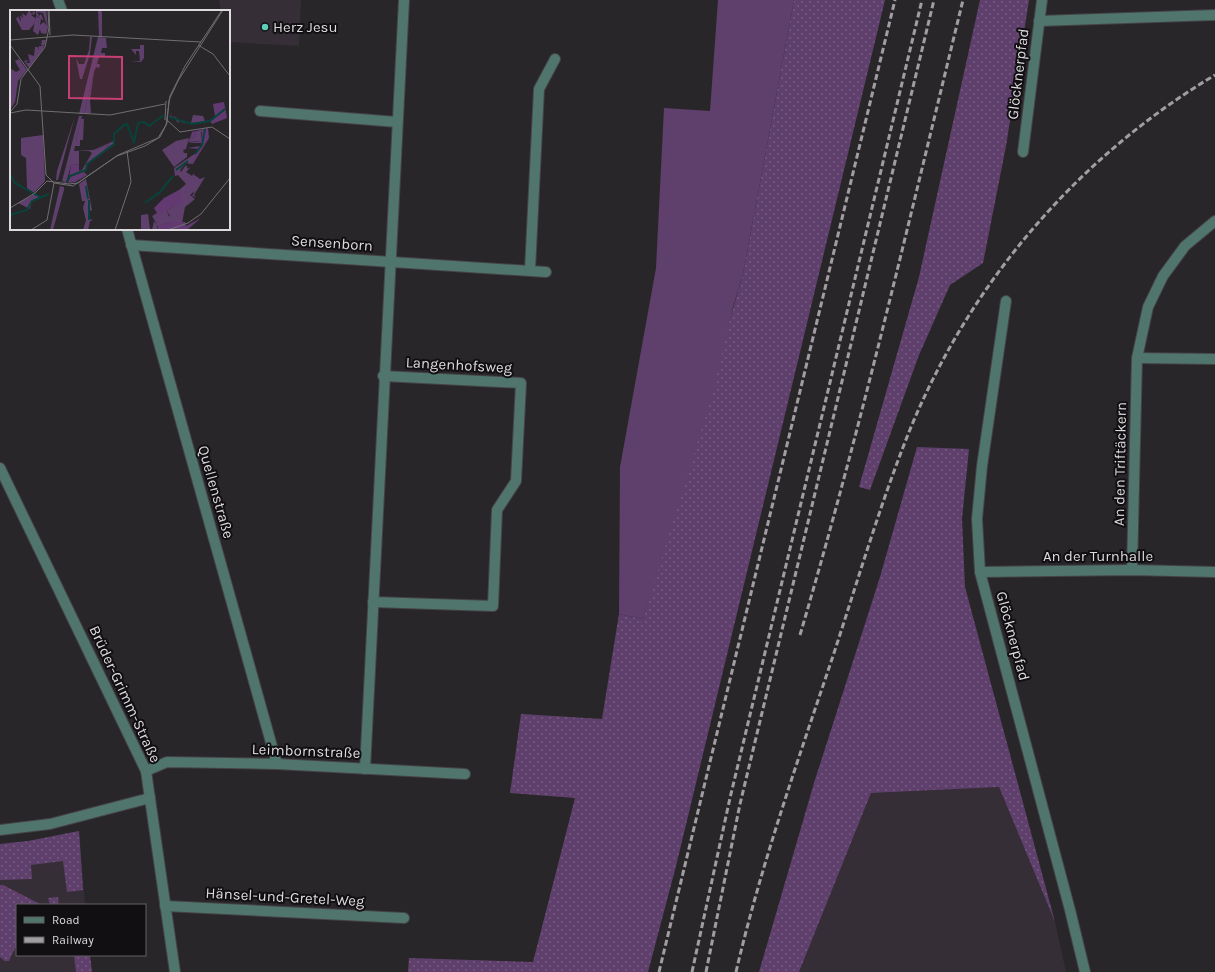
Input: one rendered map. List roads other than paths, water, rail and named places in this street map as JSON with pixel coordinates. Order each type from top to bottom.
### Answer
[{"type":"street","points":[[58,0],[62,10]]},
{"type":"street","name":"Langenhofsweg","points":[[365,769],[383,376],[404,0]]},
{"type":"street","name":"Glöcknerpfad","points":[[1023,152],[1042,0]]},
{"type":"street","points":[[1039,21],[1215,15]]},
{"type":"street","points":[[530,270],[539,89],[555,59]]},
{"type":"street","points":[[260,111],[397,122]]},
{"type":"street","name":"An den Triftäckern","points":[[1132,570],[1137,358],[1148,307],[1163,276],[1185,246],[1215,221]]},
{"type":"street","name":"Quellenstraße","points":[[127,230],[277,764]]},
{"type":"street","name":"Sensenborn","points":[[131,245],[546,272]]},
{"type":"street","name":"Glöcknerpfad","points":[[1006,301],[982,466],[977,519],[980,572],[1070,910],[1085,972]]},
{"type":"street","points":[[1137,358],[1215,359]]},
{"type":"street","name":"Langenhofsweg","points":[[373,602],[493,606],[497,510],[516,481],[521,390],[521,383],[383,376]]},
{"type":"street","name":"Brüder-Grimm-Straße","points":[[0,468],[146,771],[175,972]]},
{"type":"street","name":"An der Turnhalle","points":[[980,572],[1132,570],[1215,572]]},
{"type":"street","name":"Leimbornstraße","points":[[146,771],[166,762],[277,764],[465,774]]},
{"type":"street","points":[[0,830],[50,824],[150,798]]},
{"type":"street","name":"Hänsel-und-Gretel-Weg","points":[[165,906],[404,918]]},
{"type":"railway","points":[[659,972],[895,0]]},
{"type":"railway","points":[[692,972],[730,798],[922,0]]},
{"type":"railway","points":[[706,972],[740,804],[934,0]]},
{"type":"railway","points":[[800,635],[823,556],[865,398],[963,0]]},
{"type":"railway","points":[[736,972],[768,852],[878,518],[907,437],[932,381],[961,328],[994,278],[1031,230],[1072,186],[1117,145],[1164,108],[1215,75]]},
{"type":"place","name":"Herz Jesu","points":[[265,27]]}]
